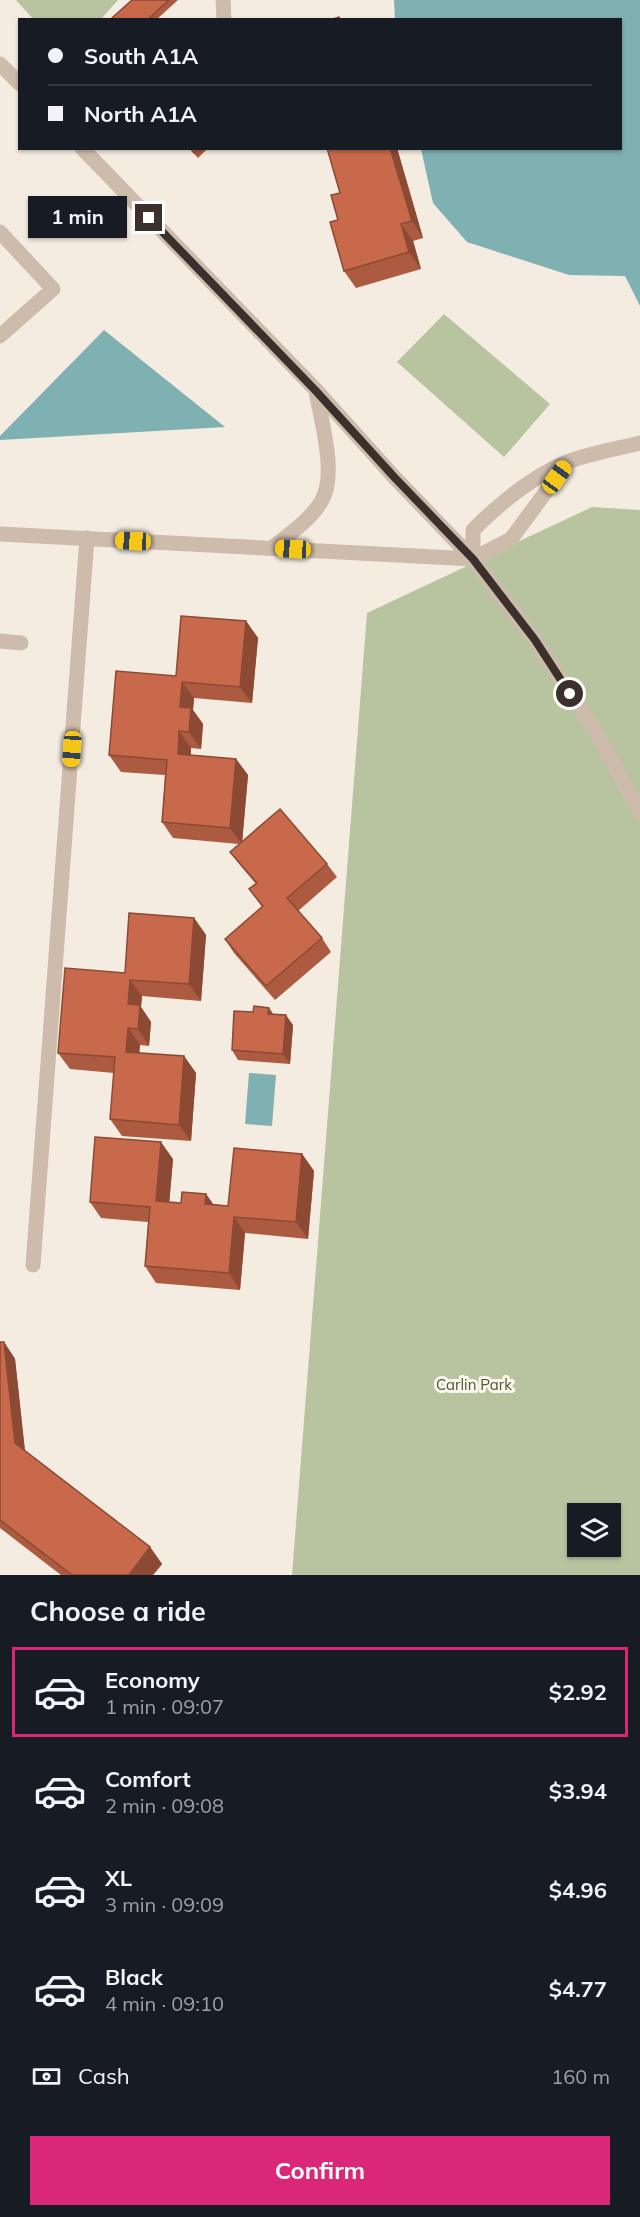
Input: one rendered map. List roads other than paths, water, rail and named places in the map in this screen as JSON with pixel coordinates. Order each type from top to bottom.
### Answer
[{"type":"street","points":[[223,0],[224,18]]},
{"type":"street","points":[[0,64],[18,82]]},
{"type":"street","points":[[84,150],[315,390],[473,559],[535,640],[581,709],[640,812]]},
{"type":"street","points":[[0,232],[53,289],[0,336]]},
{"type":"street","points":[[272,548],[304,522],[322,500],[328,476],[327,454],[315,390]]},
{"type":"street","points":[[473,559],[472,530],[496,506],[543,475],[568,462],[640,443]]},
{"type":"street","points":[[0,534],[473,559],[511,539],[568,462]]},
{"type":"street","points":[[33,1265],[87,538]]},
{"type":"street","points":[[0,641],[21,643]]},
{"type":"water","points":[[394,0],[640,0],[640,306],[625,276],[569,275],[467,242],[433,203],[421,150],[622,150],[622,18],[395,18]]},
{"type":"water","points":[[104,330],[225,427],[0,440],[0,436]]},
{"type":"water","points":[[249,1073],[276,1075],[272,1126],[245,1124]]},
{"type":"park label","name":"Carlin Park","points":[[474,1384]]}]
